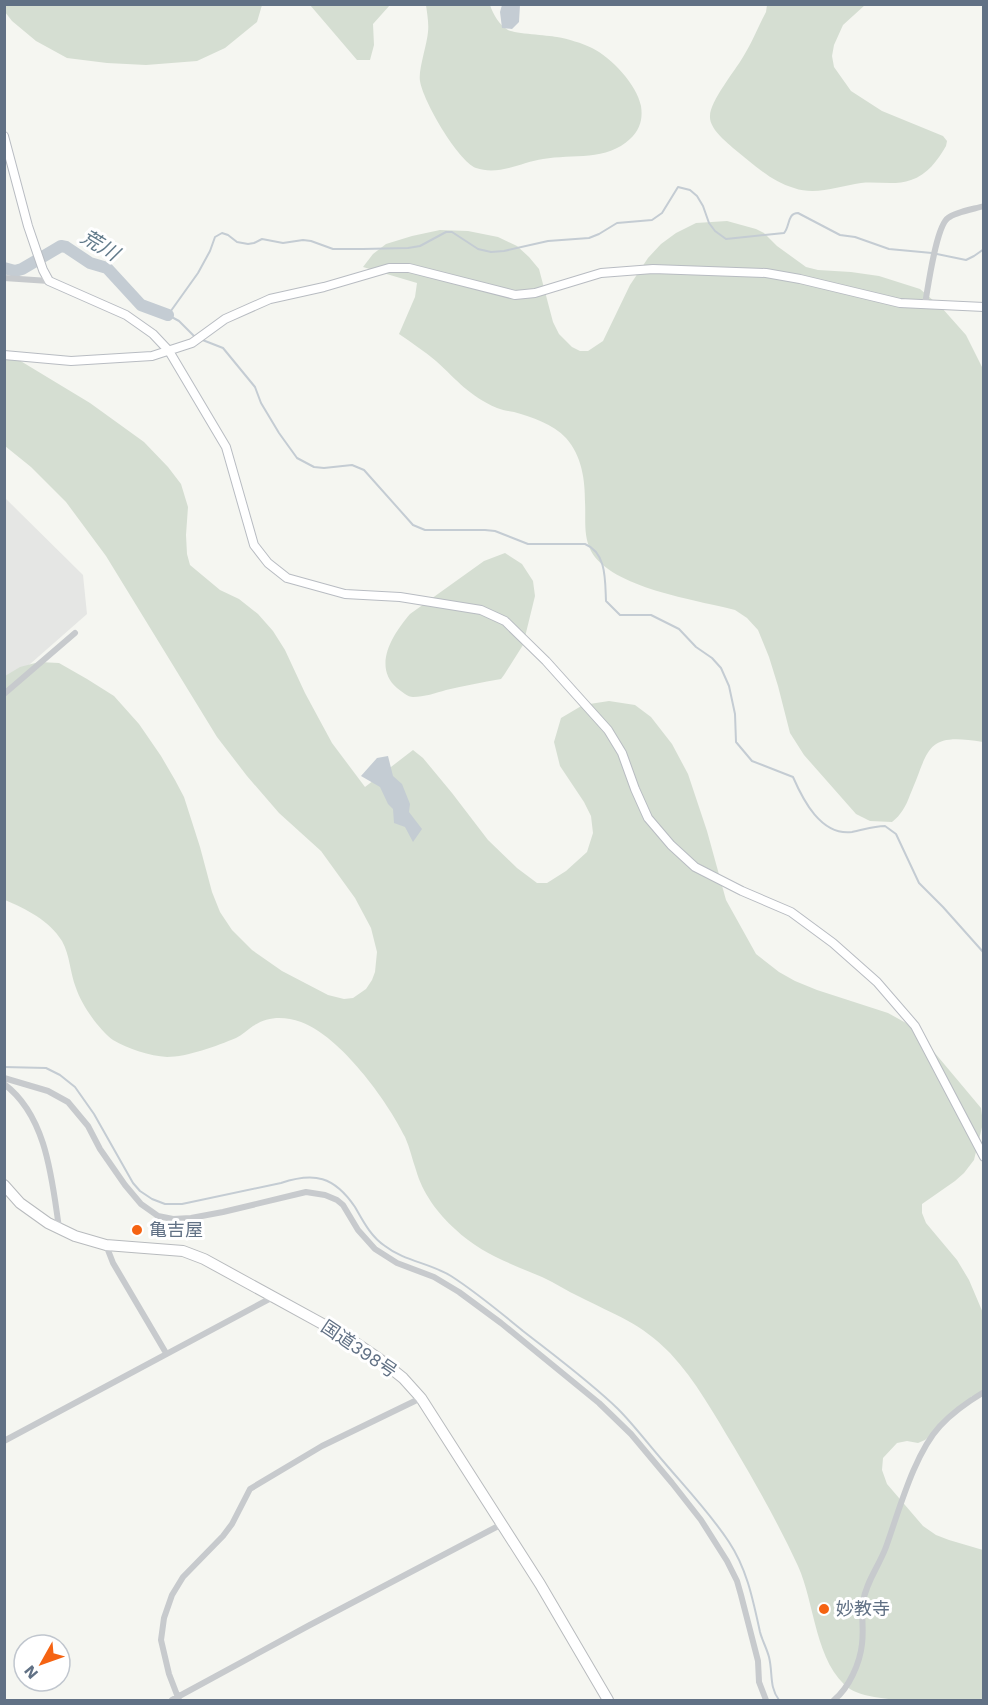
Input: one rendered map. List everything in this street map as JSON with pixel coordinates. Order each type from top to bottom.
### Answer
[{"type":"highway","name":"国道398号","points":[[4,1185],[20,1203],[48,1222],[75,1236],[106,1245],[183,1251],[204,1259],[350,1339],[403,1378],[421,1398],[502,1524],[608,1701]]},
{"type":"street","points":[[4,136],[28,226],[49,281]]},
{"type":"street","points":[[925,304],[937,242],[943,224],[947,218],[984,206]]},
{"type":"street","points":[[4,355],[71,361],[152,356],[195,341],[225,320],[270,299],[324,287],[389,268],[409,268],[516,295],[535,293],[601,273],[653,269],[766,273],[890,301],[984,307]]},
{"type":"street","points":[[4,278],[49,281],[126,315],[153,334],[169,351],[226,447],[254,545],[268,563],[287,578],[345,594],[400,597],[481,610],[505,621],[546,661],[608,730],[622,753],[634,789],[648,818],[671,845],[695,867],[791,912],[833,943],[876,982],[915,1026],[984,1157]]},
{"type":"street","points":[[4,694],[75,633]]},
{"type":"street","points":[[4,1078],[48,1091],[68,1102],[88,1126],[100,1149],[125,1185],[141,1204],[158,1216],[172,1219],[191,1218],[306,1192],[325,1194],[343,1205],[358,1230],[375,1249],[397,1263],[434,1277],[501,1323],[590,1396],[631,1434],[701,1520],[736,1581],[758,1661],[759,1682],[766,1701]]},
{"type":"street","points":[[4,1084],[14,1092],[42,1139],[51,1172],[59,1228]]},
{"type":"street","points":[[106,1245],[113,1263],[166,1353]]},
{"type":"street","points":[[4,1441],[273,1297]]},
{"type":"street","points":[[834,1701],[848,1683],[860,1655],[863,1602],[866,1591],[884,1552],[919,1460],[941,1425],[984,1392]]},
{"type":"street","points":[[421,1398],[322,1446],[250,1489],[232,1524],[183,1577],[172,1595],[164,1618],[161,1640],[176,1699],[502,1524]]},
{"type":"shaded area","points":[[4,5],[262,5],[257,22],[225,48],[197,61],[146,65],[67,58],[36,41],[12,21],[5,12]]},
{"type":"shaded area","points":[[310,5],[390,5],[373,24],[374,45],[370,60],[357,60]]},
{"type":"shaded area","points":[[426,5],[490,5],[497,19],[508,30],[566,39],[584,44],[599,52],[622,72],[639,98],[642,115],[636,132],[621,146],[600,154],[543,159],[502,169],[476,168],[451,143],[427,102],[420,81],[428,32]]},
{"type":"shaded area","points":[[502,5],[520,5],[519,22],[512,29],[502,28],[500,12]]},
{"type":"shaded area","points":[[767,5],[865,5],[843,25],[834,45],[832,56],[834,67],[851,91],[882,111],[943,136],[947,141],[946,146],[922,175],[905,182],[861,183],[819,191],[802,190],[785,185],[769,176],[722,138],[710,121],[711,110],[718,94],[749,46],[766,12]]},
{"type":"shaded area","points":[[727,221],[764,233],[777,246],[806,267],[879,276],[920,289],[942,308],[966,335],[983,369],[983,742],[950,740],[939,742],[932,748],[926,755],[905,807],[892,822],[870,821],[856,814],[804,755],[790,733],[769,657],[758,630],[747,618],[735,610],[656,591],[635,583],[601,564],[588,545],[582,469],[576,452],[566,438],[542,422],[497,408],[479,398],[431,357],[399,334],[415,297],[417,283],[363,267],[373,254],[386,244],[412,236],[440,230],[468,231],[498,237],[517,246],[539,269],[553,322],[559,334],[572,347],[580,351],[588,351],[603,341],[630,285],[648,258],[661,244],[696,223]]},
{"type":"shaded area","points":[[4,351],[90,403],[144,442],[168,467],[181,484],[188,507],[186,535],[190,565],[220,590],[239,599],[258,614],[273,631],[332,743],[365,787],[413,750],[423,758],[488,840],[517,868],[537,883],[547,883],[566,871],[587,852],[593,833],[591,816],[560,766],[554,742],[561,718],[583,705],[609,701],[635,705],[651,717],[672,744],[688,774],[726,900],[756,954],[795,981],[888,1013],[906,1023],[929,1046],[981,1108],[983,1123],[974,1160],[955,1181],[922,1204],[922,1213],[926,1223],[957,1260],[969,1280],[983,1313],[983,1395],[972,1396],[949,1420],[925,1440],[918,1443],[907,1441],[897,1443],[883,1458],[882,1470],[887,1484],[923,1526],[936,1535],[983,1550],[983,1700],[895,1700],[862,1694],[850,1689],[838,1678],[823,1649],[804,1581],[783,1536],[719,1422],[679,1364],[659,1343],[638,1327],[547,1279],[485,1251],[455,1229],[426,1194],[405,1137],[387,1105],[361,1071],[331,1041],[316,1029],[301,1022],[276,1018],[264,1020],[238,1037],[184,1055],[167,1057],[146,1054],[125,1046],[108,1036],[86,1009],[74,982],[65,946],[57,934],[36,916],[5,900],[5,676],[20,667],[39,662],[59,663],[114,696],[139,724],[161,756],[184,797],[220,912],[232,930],[252,950],[282,971],[328,995],[344,999],[353,998],[366,989],[375,972],[377,952],[371,928],[355,898],[321,851],[279,813],[217,737],[106,556],[66,502],[31,467],[5,446]]},
{"type":"shaded area","points":[[4,497],[83,575],[87,614],[5,686]]},
{"type":"shaded area","points":[[505,553],[522,564],[533,581],[535,596],[523,645],[504,675],[501,679],[421,696],[411,697],[403,693],[390,679],[386,670],[388,650],[397,631],[410,614],[484,561]]},
{"type":"shaded area","points":[[388,756],[393,776],[402,784],[410,804],[409,812],[422,829],[413,842],[405,827],[394,823],[393,809],[380,787],[361,776],[377,758]]},
{"type":"waterway","points":[[195,337],[179,321],[168,315],[198,273],[215,237],[222,233],[237,242],[248,244],[262,239],[283,243],[303,240],[333,249],[363,249],[420,246],[446,232],[452,232],[478,249],[491,252],[504,251],[548,241],[589,238],[617,223],[652,220],[662,213],[678,187],[690,190],[697,196],[709,223],[726,239],[784,233],[792,215],[798,213],[840,235],[855,237],[889,249],[932,253],[966,260],[984,249]]},
{"type":"waterway","name":"荒川","points":[[4,268],[15,271],[22,269],[61,246],[66,247],[90,263],[107,268],[141,305],[168,315]]},
{"type":"waterway","points":[[200,339],[223,348],[255,387],[261,403],[297,458],[314,467],[352,465],[364,470],[413,525],[425,530],[495,531],[528,544],[585,544],[592,548],[603,568],[606,601],[620,615],[651,615],[679,629],[721,668],[729,686],[735,714],[736,742],[752,761],[793,777],[808,806],[822,822],[831,828],[841,832],[852,832],[885,826],[896,834],[919,883],[984,953]]},
{"type":"waterway","points":[[4,1067],[46,1068],[60,1075],[75,1087],[94,1114],[133,1183],[152,1199],[165,1204],[182,1204],[304,1178],[323,1179],[331,1183],[347,1197],[380,1242],[392,1251],[443,1272],[460,1282],[584,1379],[630,1421],[706,1510],[729,1542],[749,1585],[760,1632],[769,1657],[772,1685],[779,1700]]},
{"type":"place","name":"亀吉屋","points":[[137,1230]]},
{"type":"place","name":"妙教寺","points":[[824,1609]]}]
